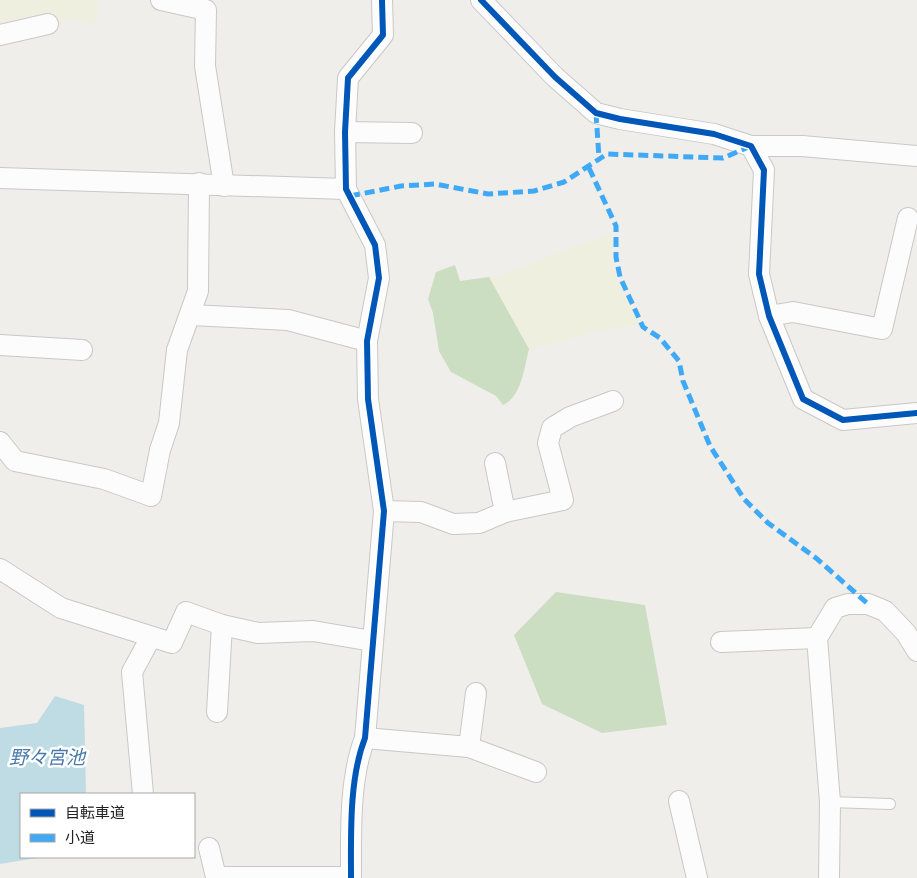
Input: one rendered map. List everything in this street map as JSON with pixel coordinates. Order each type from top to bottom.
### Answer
[{"type":"street","points":[[161,0],[206,10],[205,66],[224,186]]},
{"type":"street","points":[[209,848],[216,876],[351,878],[351,834],[358,756],[365,738],[384,511],[368,399],[367,341],[379,278],[375,245],[346,189],[345,132],[348,78],[383,35],[382,0]]},
{"type":"street","points":[[481,0],[555,77],[596,112],[620,120],[714,134],[751,146],[802,146],[917,156]]},
{"type":"street","points":[[0,35],[48,24]]},
{"type":"street","points":[[345,132],[412,133]]},
{"type":"street","points":[[751,146],[764,170],[759,274],[769,316],[803,400],[843,420],[917,413]]},
{"type":"street","points":[[0,178],[346,189]]},
{"type":"street","points":[[0,442],[15,461],[104,479],[151,496],[160,450],[169,423],[177,350],[198,291],[200,183]]},
{"type":"street","points":[[769,316],[793,312],[882,329],[908,218]]},
{"type":"street","points":[[191,315],[288,320],[367,341]]},
{"type":"street","points":[[0,345],[82,350]]},
{"type":"street","points":[[384,511],[421,512],[453,524],[479,523],[505,512],[563,500],[548,443],[552,428],[570,417],[613,401]]},
{"type":"street","points":[[495,463],[505,512]]},
{"type":"street","points":[[0,568],[61,608],[172,643],[186,612],[222,625],[258,633],[313,631],[372,641]]},
{"type":"street","points":[[829,878],[830,802],[817,638],[835,608],[848,604],[868,604],[885,611],[906,633],[917,651]]},
{"type":"street","points":[[217,712],[222,625]]},
{"type":"street","points":[[144,793],[132,672],[151,637]]},
{"type":"street","points":[[721,642],[817,638]]},
{"type":"street","points":[[468,747],[476,693]]},
{"type":"street","points":[[365,738],[468,747],[536,772]]},
{"type":"street","points":[[679,801],[697,878]]},
{"type":"lane","points":[[830,802],[890,804]]},
{"type":"green space","points":[[0,0],[98,0],[95,24],[34,15],[0,23]]},
{"type":"green space","points":[[612,233],[611,260],[616,279],[639,324],[596,332],[529,349],[489,277],[500,275]]},
{"type":"green space","points":[[455,265],[460,281],[489,277],[529,349],[524,373],[518,388],[509,401],[503,405],[496,396],[451,372],[439,351],[433,313],[428,299],[436,272]]},
{"type":"green space","points":[[556,592],[645,605],[667,725],[602,733],[542,704],[514,635]]},
{"type":"water","name":"野々宮池","points":[[55,696],[84,705],[86,793],[20,793],[20,858],[37,858],[0,864],[0,728],[37,723]]},
{"type":"marked path","points":[[596,113],[599,158]]},
{"type":"marked path","points":[[350,196],[401,186],[435,184],[488,194],[534,191],[564,182],[607,154],[723,158],[751,146]]},
{"type":"marked path","points":[[589,168],[616,226],[616,257],[620,277],[643,327],[660,338],[679,361],[683,381],[710,446],[744,499],[768,523],[816,558],[868,604]]},
{"type":"cycle path","points":[[351,878],[352,807],[356,771],[365,738],[384,511],[368,399],[367,341],[379,278],[375,245],[346,189],[345,132],[348,78],[383,35],[382,0]]},
{"type":"cycle path","points":[[481,0],[555,77],[596,113],[620,119],[714,134],[751,146],[764,170],[759,274],[769,316],[803,399],[843,420],[917,413]]}]
